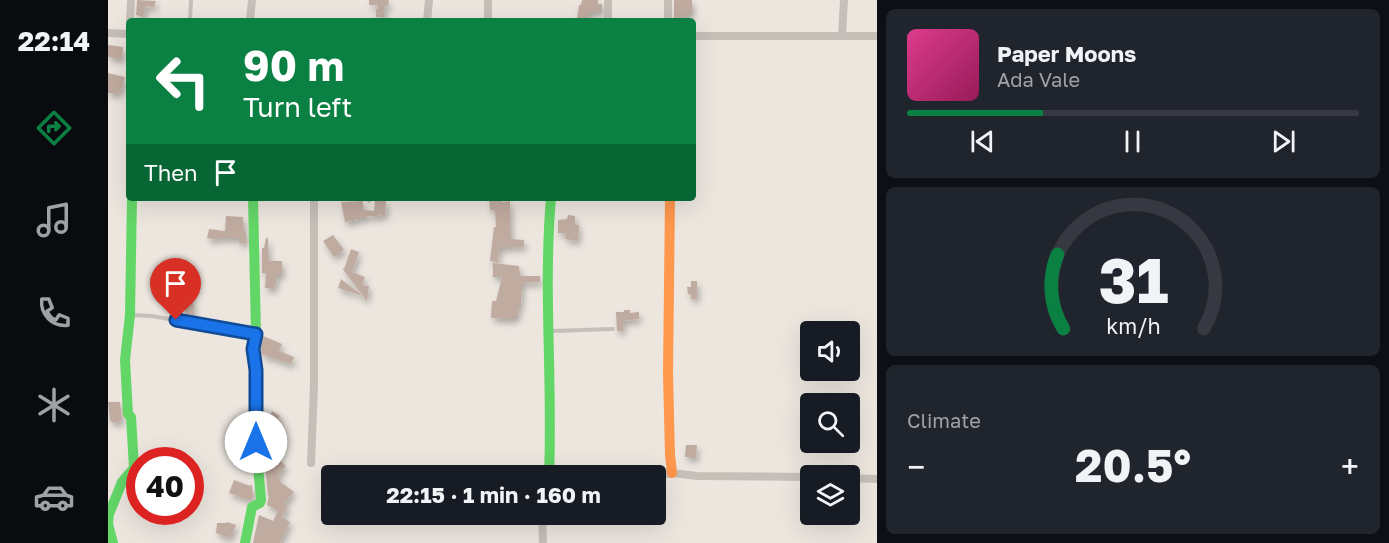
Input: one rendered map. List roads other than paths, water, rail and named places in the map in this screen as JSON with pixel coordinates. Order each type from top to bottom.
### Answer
[{"type":"street","points":[[130,18],[131,0]]},
{"type":"street","points":[[250,18],[252,0]]},
{"type":"street","points":[[427,18],[429,0]]},
{"type":"street","points":[[488,0],[488,18]]},
{"type":"street","points":[[608,0],[608,18]]},
{"type":"street","points":[[668,0],[668,18]]},
{"type":"street","points":[[842,36],[844,0]]},
{"type":"street","points":[[108,33],[126,34]]},
{"type":"street","points":[[696,36],[877,36]]},
{"type":"street","points":[[113,543],[108,523],[120,485],[126,477],[131,475],[134,468],[125,360],[130,315],[132,201]]},
{"type":"street","points":[[245,543],[252,507],[261,500],[256,442],[256,370],[253,349],[256,334],[253,201]]},
{"type":"street","points":[[312,463],[314,201]]},
{"type":"street","points":[[550,465],[550,332],[547,270],[551,201]]},
{"type":"street","points":[[670,201],[668,373],[672,473]]},
{"type":"street","points":[[666,474],[800,477]]},
{"type":"street","points":[[860,478],[877,479]]},
{"type":"street","points":[[542,525],[543,543]]},
{"type":"lane","points":[[190,18],[191,0]]},
{"type":"lane","points":[[130,315],[152,316],[256,334]]},
{"type":"lane","points":[[550,332],[613,329]]}]
